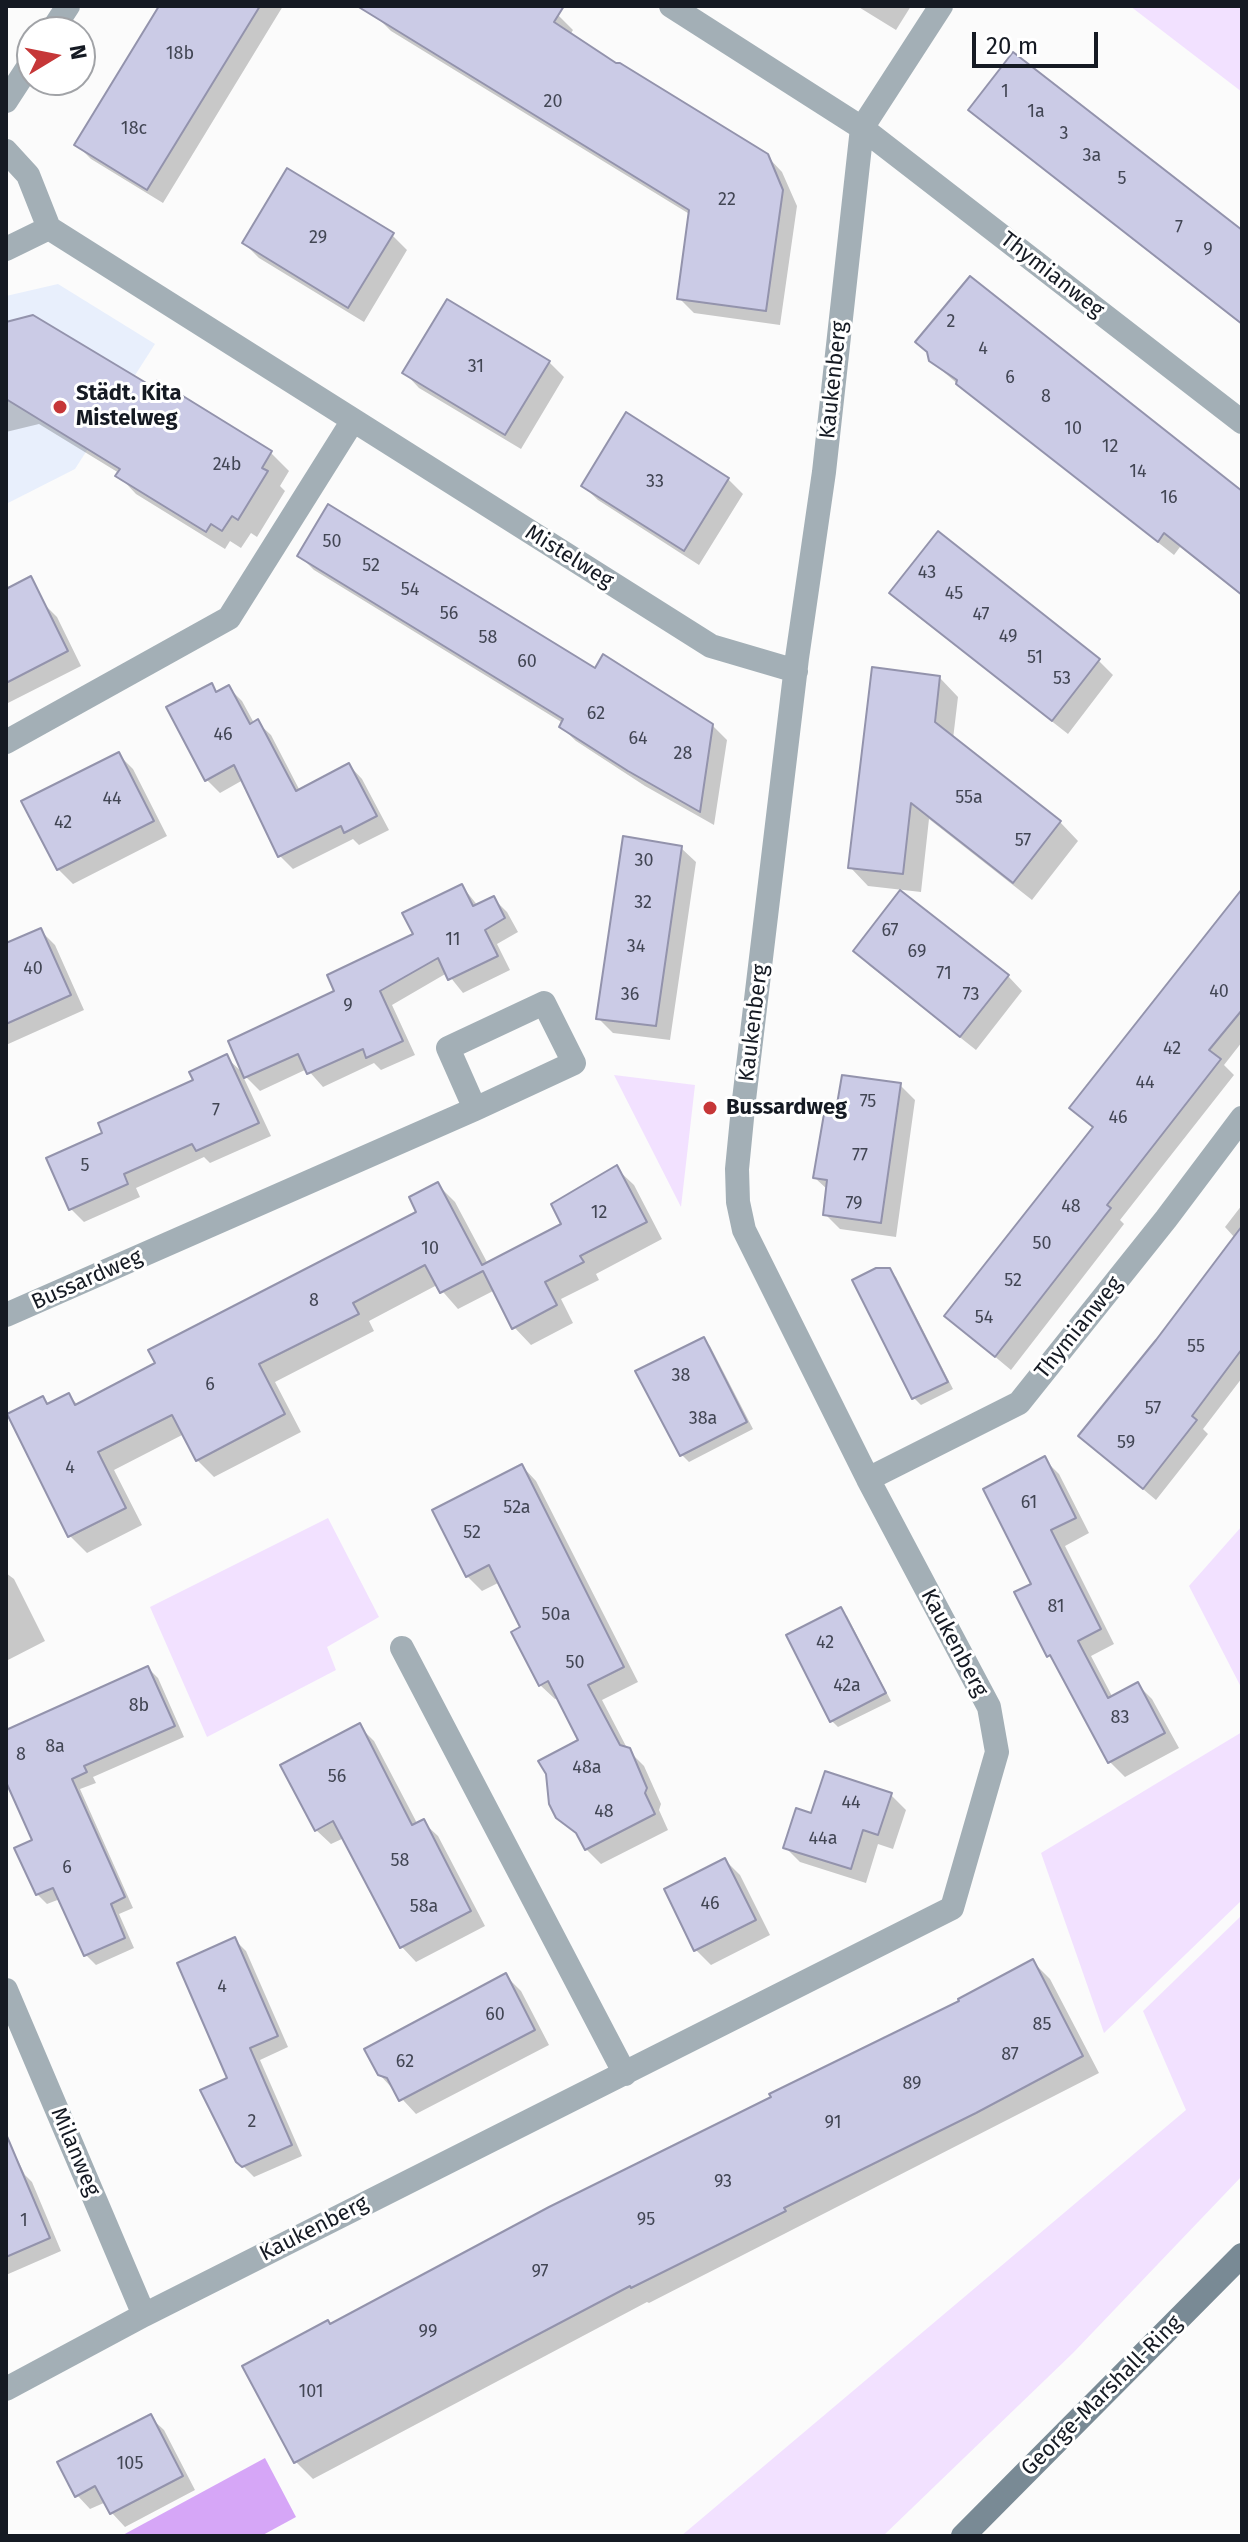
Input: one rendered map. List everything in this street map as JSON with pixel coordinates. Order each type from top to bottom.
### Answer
[{"type":"main road","name":"George-Marshall-Ring","points":[[963,2536],[1242,2255]]},
{"type":"street","points":[[671,6],[862,128],[941,6]]},
{"type":"street","name":"Thymianweg","points":[[862,128],[1242,422]]},
{"type":"street","name":"Kaukenberg","points":[[6,2389],[144,2315],[952,1908],[997,1752],[989,1707],[868,1479],[744,1230],[738,1202],[738,1154],[796,671],[824,472],[862,128]]},
{"type":"street","points":[[6,151],[28,175],[49,228],[6,249]]},
{"type":"street","name":"Mistelweg","points":[[49,228],[711,646],[796,671]]},
{"type":"street","points":[[6,742],[229,618],[352,422]]},
{"type":"street","name":"Bussardweg","points":[[6,1315],[475,1109],[574,1063],[544,1003],[448,1048],[475,1109]]},
{"type":"street","name":"Thymianweg","points":[[868,1479],[1019,1403],[1242,1118]]},
{"type":"street","points":[[402,1648],[625,2074]]},
{"type":"street","name":"Milanweg","points":[[6,1990],[144,2315]]},
{"type":"shaded area","points":[[1130,6],[1242,6],[1242,92]]},
{"type":"shaded area","name":"Städt. Kita Mistelweg","points":[[58,284],[155,344],[75,469],[6,504],[6,296]]},
{"type":"shaded area","points":[[614,1075],[695,1085],[681,1207]]},
{"type":"shaded area","points":[[328,1518],[379,1617],[327,1647],[336,1670],[207,1737],[150,1607]]},
{"type":"shaded area","points":[[1242,1526],[1242,1689],[1189,1586]]},
{"type":"shaded area","points":[[1242,1732],[1242,1900],[1104,2033],[1041,1853]]},
{"type":"shaded area","points":[[1242,1915],[1242,2176],[1073,2353],[883,2536],[681,2536],[1186,2110],[1143,2011]]},
{"type":"shaded area","points":[[265,2458],[296,2517],[261,2536],[121,2536]]},
{"type":"building","points":[[159,6],[260,6],[147,190],[74,145]]},
{"type":"building","points":[[357,6],[564,6],[554,22],[768,154],[783,190],[766,311],[677,299],[689,210]]},
{"type":"building","points":[[1013,52],[1242,230],[1242,324],[968,110]]},
{"type":"building","points":[[287,168],[394,233],[348,308],[242,243]]},
{"type":"building","points":[[970,276],[1242,491],[1242,595],[1164,533],[1158,542],[956,384],[957,380],[929,361],[927,352],[915,342]]},
{"type":"building","points":[[447,299],[550,361],[505,435],[402,373]]},
{"type":"building","points":[[33,315],[153,387],[157,380],[272,451],[262,468],[268,471],[238,520],[232,516],[222,531],[211,524],[206,532],[115,476],[120,469],[6,399],[6,322]]},
{"type":"building","points":[[626,412],[729,478],[684,551],[581,486]]},
{"type":"building","points":[[328,504],[595,668],[603,654],[713,724],[700,812],[559,727],[563,719],[297,556]]},
{"type":"building","points":[[938,531],[1100,659],[1052,721],[889,593]]},
{"type":"building","points":[[31,576],[68,651],[6,683],[6,589]]},
{"type":"building","points":[[872,667],[940,676],[935,722],[1061,821],[1013,883],[911,803],[903,874],[848,868]]},
{"type":"building","points":[[212,683],[216,692],[229,685],[250,724],[258,719],[296,791],[349,763],[377,816],[344,833],[341,826],[278,857],[234,765],[205,781],[166,707]]},
{"type":"building","points":[[119,752],[154,821],[57,870],[21,801]]},
{"type":"building","points":[[623,836],[682,846],[656,1026],[596,1019]]},
{"type":"building","points":[[462,884],[473,906],[494,896],[505,918],[485,930],[498,956],[448,980],[438,958],[380,991],[403,1041],[366,1058],[363,1049],[307,1074],[298,1054],[244,1078],[228,1041],[334,991],[327,975],[413,934],[402,913]]},
{"type":"building","points":[[1242,889],[1242,1010],[1209,1050],[1221,1059],[1107,1205],[1111,1208],[995,1357],[944,1316],[1093,1127],[1069,1108]]},
{"type":"building","points":[[900,890],[1009,975],[960,1037],[853,951]]},
{"type":"building","points":[[41,928],[71,995],[6,1024],[6,943]]},
{"type":"building","points":[[227,1054],[259,1123],[196,1151],[192,1144],[124,1174],[128,1184],[69,1210],[46,1158],[102,1133],[98,1123],[193,1080],[189,1072]]},
{"type":"building","points":[[842,1075],[901,1083],[881,1223],[823,1215],[827,1180],[813,1178],[825,1108],[836,1110]]},
{"type":"building","points":[[617,1165],[647,1222],[580,1256],[584,1262],[545,1282],[557,1305],[512,1329],[483,1271],[440,1293],[425,1265],[353,1303],[359,1314],[259,1364],[285,1414],[196,1461],[172,1415],[98,1452],[126,1508],[68,1537],[7,1414],[43,1396],[47,1404],[69,1393],[75,1405],[155,1363],[148,1350],[416,1212],[409,1197],[438,1182],[482,1265],[561,1224],[551,1204]]},
{"type":"building","points":[[1242,1226],[1242,1349],[1192,1416],[1197,1420],[1143,1489],[1078,1436]]},
{"type":"building","points":[[876,1268],[890,1268],[948,1382],[912,1399],[852,1280]]},
{"type":"building","points":[[704,1337],[747,1422],[680,1456],[635,1371]]},
{"type":"building","points":[[1045,1456],[1076,1518],[1051,1530],[1101,1629],[1078,1641],[1108,1698],[1138,1682],[1165,1733],[1108,1763],[1014,1592],[1031,1584],[983,1489]]},
{"type":"building","points":[[522,1464],[624,1667],[588,1685],[620,1745],[630,1748],[655,1814],[585,1850],[576,1833],[556,1818],[549,1804],[546,1774],[538,1761],[578,1740],[548,1681],[539,1686],[511,1632],[520,1627],[489,1565],[466,1577],[432,1510]]},
{"type":"building","points":[[841,1607],[886,1693],[830,1722],[786,1635]]},
{"type":"building","points":[[148,1666],[175,1726],[84,1766],[87,1772],[72,1779],[125,1897],[111,1904],[125,1938],[84,1956],[53,1888],[36,1895],[14,1848],[32,1840],[6,1782],[6,1730]]},
{"type":"building","points":[[360,1723],[412,1825],[424,1819],[471,1911],[400,1948],[333,1821],[315,1831],[280,1765]]},
{"type":"building","points":[[825,1771],[892,1793],[878,1835],[863,1830],[851,1869],[783,1848],[796,1808],[811,1813]]},
{"type":"building","points":[[725,1858],[756,1920],[694,1951],[664,1889]]},
{"type":"building","points":[[235,1937],[278,2036],[250,2048],[292,2145],[242,2167],[236,2162],[200,2090],[227,2078],[177,1963]]},
{"type":"building","points":[[1033,1959],[1083,2056],[784,2208],[786,2211],[630,2286],[294,2463],[242,2366],[328,2320],[330,2324],[549,2207],[771,2097],[769,2094],[959,2001]]},
{"type":"building","points":[[506,1973],[535,2030],[399,2101],[387,2078],[378,2075],[364,2049]]},
{"type":"building","points":[[6,2134],[50,2238],[6,2257]]},
{"type":"building","points":[[151,2414],[183,2476],[110,2514],[95,2486],[75,2497],[57,2462]]},
{"type":"place","name":"Städt. Kita Mistelweg","points":[[60,407]]},
{"type":"place","name":"Bussardweg","points":[[710,1108]]}]
